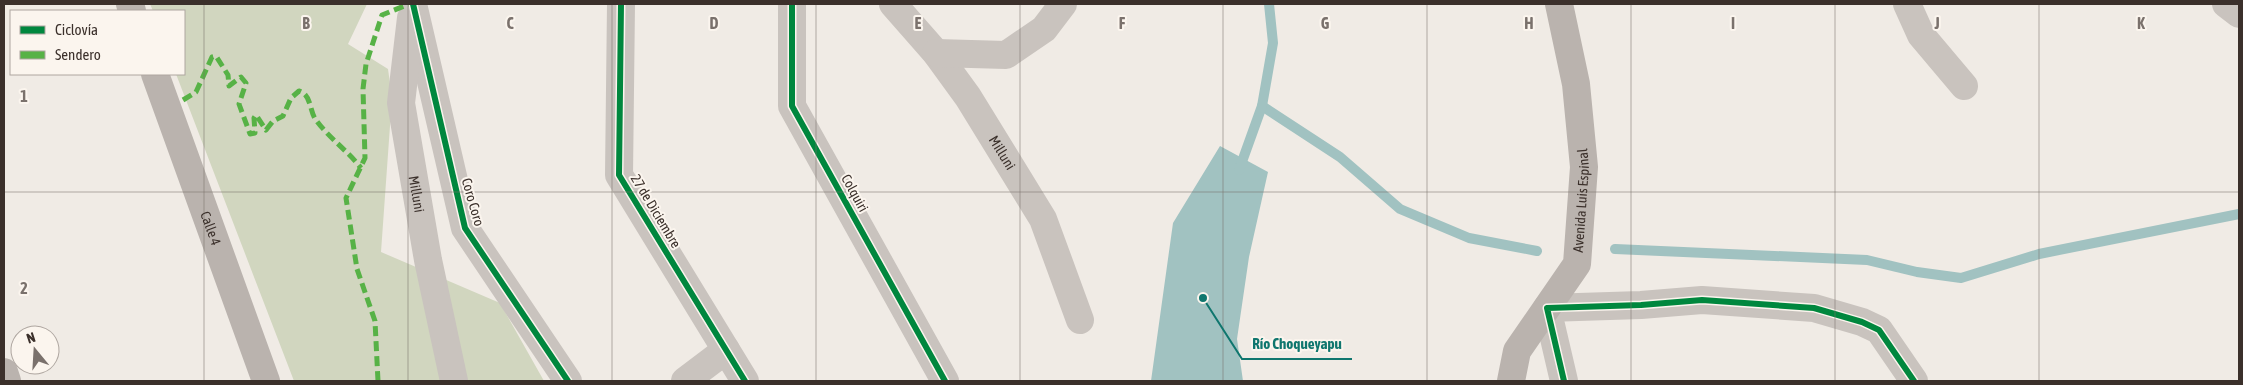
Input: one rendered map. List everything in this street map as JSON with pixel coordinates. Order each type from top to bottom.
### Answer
[{"type":"street","name":"Milluni","points":[[413,4],[401,103],[428,260],[454,381]]},
{"type":"street","name":"Coro Coro","points":[[413,4],[465,228],[568,381]]},
{"type":"street","name":"27 de Diciembre","points":[[621,4],[619,175],[745,381]]},
{"type":"street","name":"Colquiri","points":[[792,4],[792,106],[945,381]]},
{"type":"street","name":"Milluni","points":[[893,4],[936,53],[968,97],[1043,219],[1080,320]]},
{"type":"street","points":[[936,53],[1006,55],[1044,29],[1063,4]]},
{"type":"street","name":"Avenida Luis Espinal","points":[[1511,381],[1517,351],[1577,264],[1584,167],[1576,84],[1559,4]]},
{"type":"street","points":[[1907,4],[1921,35],[1964,86]]},
{"type":"street","points":[[2226,4],[2239,14]]},
{"type":"street","name":"Calle 4","points":[[155,75],[266,381]]},
{"type":"street","points":[[1564,381],[1547,308],[1641,305],[1702,300],[1814,308],[1862,322],[1879,330],[1914,381]]},
{"type":"street","points":[[685,381],[726,350]]},
{"type":"street","points":[[4,372],[7,381]]},
{"type":"green space","points":[[150,4],[367,4],[348,44],[388,69],[392,98],[381,252],[500,303],[544,381],[294,381],[176,75],[185,75],[185,10],[153,10]]},
{"type":"water","points":[[1220,146],[1268,172],[1249,257],[1237,339],[1243,381],[1151,381],[1173,223]]},
{"type":"waterway","points":[[1239,170],[1262,106],[1273,43],[1269,4]]},
{"type":"waterway","points":[[1262,106],[1340,157],[1400,209],[1469,238],[1537,251]]},
{"type":"waterway","points":[[1615,249],[1867,260],[1917,272],[1961,278],[2039,254],[2239,214]]},
{"type":"marked path","points":[[378,381],[375,321],[357,269],[346,198],[365,158],[363,89],[366,64],[382,15],[409,4]]},
{"type":"marked path","points":[[183,100],[196,92],[212,57],[216,56],[228,75],[229,86],[241,77],[246,83],[239,104],[250,134],[255,133],[254,118],[256,115],[266,130],[273,121],[283,116],[291,98],[299,91],[306,96],[314,116],[321,127],[361,168]]},
{"type":"cycle path","points":[[413,4],[465,228],[568,381]]},
{"type":"cycle path","points":[[621,4],[619,175],[745,381]]},
{"type":"cycle path","points":[[792,4],[792,106],[945,381]]},
{"type":"cycle path","points":[[1564,381],[1547,308],[1641,305],[1702,300],[1814,308],[1862,322],[1879,330],[1914,381]]},
{"type":"place","name":"Río Choqueyapu","points":[[1203,298]]}]
